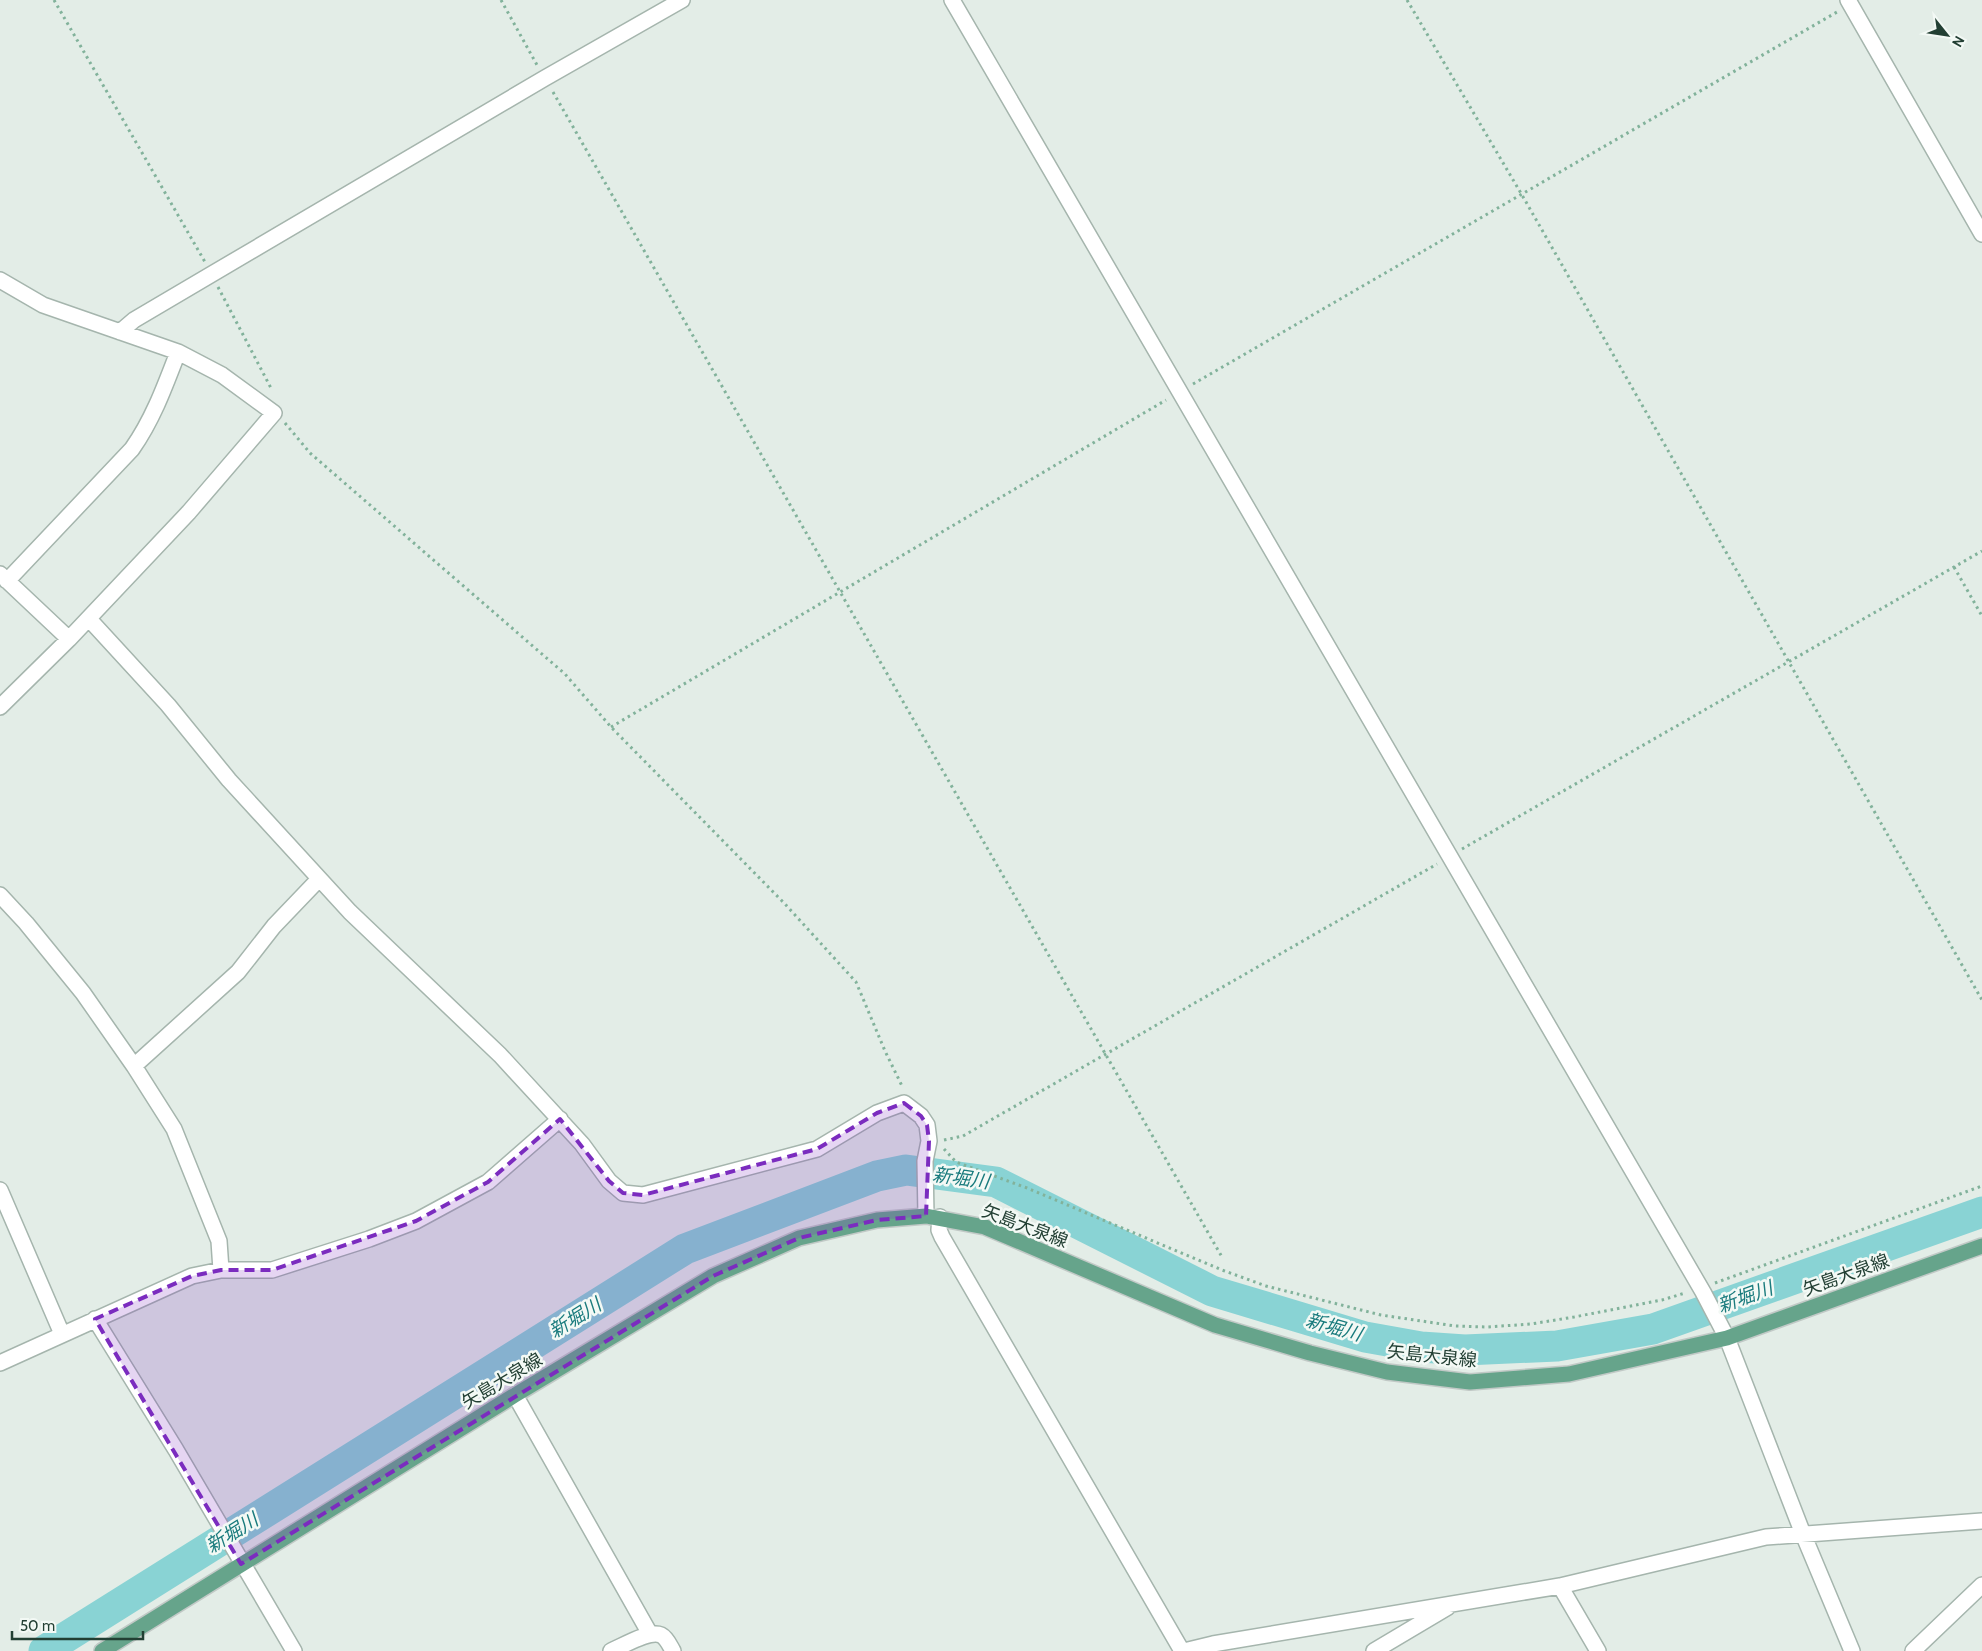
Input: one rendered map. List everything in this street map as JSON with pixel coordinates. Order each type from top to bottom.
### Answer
[{"type":"main road","name":"矢島大泉線","points":[[102,1651],[239,1559],[713,1276],[799,1238],[877,1220],[930,1212],[985,1227],[1215,1325],[1310,1353],[1387,1372],[1470,1382],[1568,1374],[1724,1332],[1982,1246]]},
{"type":"street","points":[[120,332],[134,320],[545,78],[682,0]]},
{"type":"street","points":[[952,0],[1724,1332],[1803,1534],[1852,1651]]},
{"type":"street","points":[[1849,2],[1982,234]]},
{"type":"street","points":[[0,280],[43,306],[178,352],[222,375],[279,413],[89,619],[0,707]]},
{"type":"street","points":[[69,639],[3,577],[132,449],[145,431],[158,405],[178,352]]},
{"type":"street","points":[[89,619],[168,705],[229,780],[319,879],[350,912],[500,1055],[582,1144],[609,1181],[623,1192],[643,1195],[817,1149],[877,1113],[904,1104],[921,1116],[927,1126],[929,1141],[925,1161],[930,1212],[942,1237],[1183,1651],[1213,1648],[1456,1603],[1560,1586],[1766,1537],[1982,1521]]},
{"type":"street","points":[[134,1066],[238,972],[274,926],[319,879]]},
{"type":"street","points":[[0,895],[26,923],[83,993],[134,1066],[174,1129],[219,1242],[221,1270]]},
{"type":"street","points":[[0,1362],[192,1276],[221,1270],[272,1270],[369,1239],[416,1220],[488,1182],[560,1119]]},
{"type":"street","points":[[0,1190],[62,1334]]},
{"type":"street","points":[[95,1320],[217,1520],[294,1651]]},
{"type":"street","points":[[515,1395],[650,1634]]},
{"type":"street","points":[[1913,1651],[1982,1585]]},
{"type":"street","points":[[1560,1586],[1598,1651]]},
{"type":"street","points":[[1374,1651],[1456,1603]]},
{"type":"street","points":[[611,1651],[650,1634],[661,1635],[668,1640],[673,1651]]},
{"type":"path","points":[[54,0],[212,274],[275,397]]},
{"type":"path","points":[[501,0],[1222,1257]]},
{"type":"path","points":[[1407,0],[1522,195],[1982,1000]]},
{"type":"path","points":[[611,727],[1179,392],[1522,195],[1849,2]]},
{"type":"path","points":[[279,413],[293,432]]},
{"type":"path","points":[[279,413],[310,453],[551,660],[611,727],[786,904],[856,982],[885,1051],[908,1096],[904,1104]]},
{"type":"path","points":[[1954,567],[1982,616]]},
{"type":"path","points":[[943,1148],[956,1162],[1027,1188],[1222,1270],[1266,1286],[1381,1315],[1455,1326],[1487,1327],[1531,1324],[1662,1300],[1701,1290],[1982,1186]]},
{"type":"highlighted area","points":[[904,1103],[921,1116],[927,1125],[929,1141],[926,1216],[877,1220],[799,1238],[713,1276],[241,1564],[95,1319],[192,1276],[221,1270],[272,1270],[416,1221],[488,1182],[560,1119],[609,1181],[623,1193],[643,1195],[817,1149],[877,1113]]},
{"type":"waterway","name":"新堀川","points":[[44,1651],[685,1249],[877,1176],[906,1170],[996,1182],[1212,1291],[1365,1337],[1421,1347],[1465,1350],[1557,1346],[1653,1329],[1982,1212]]}]
